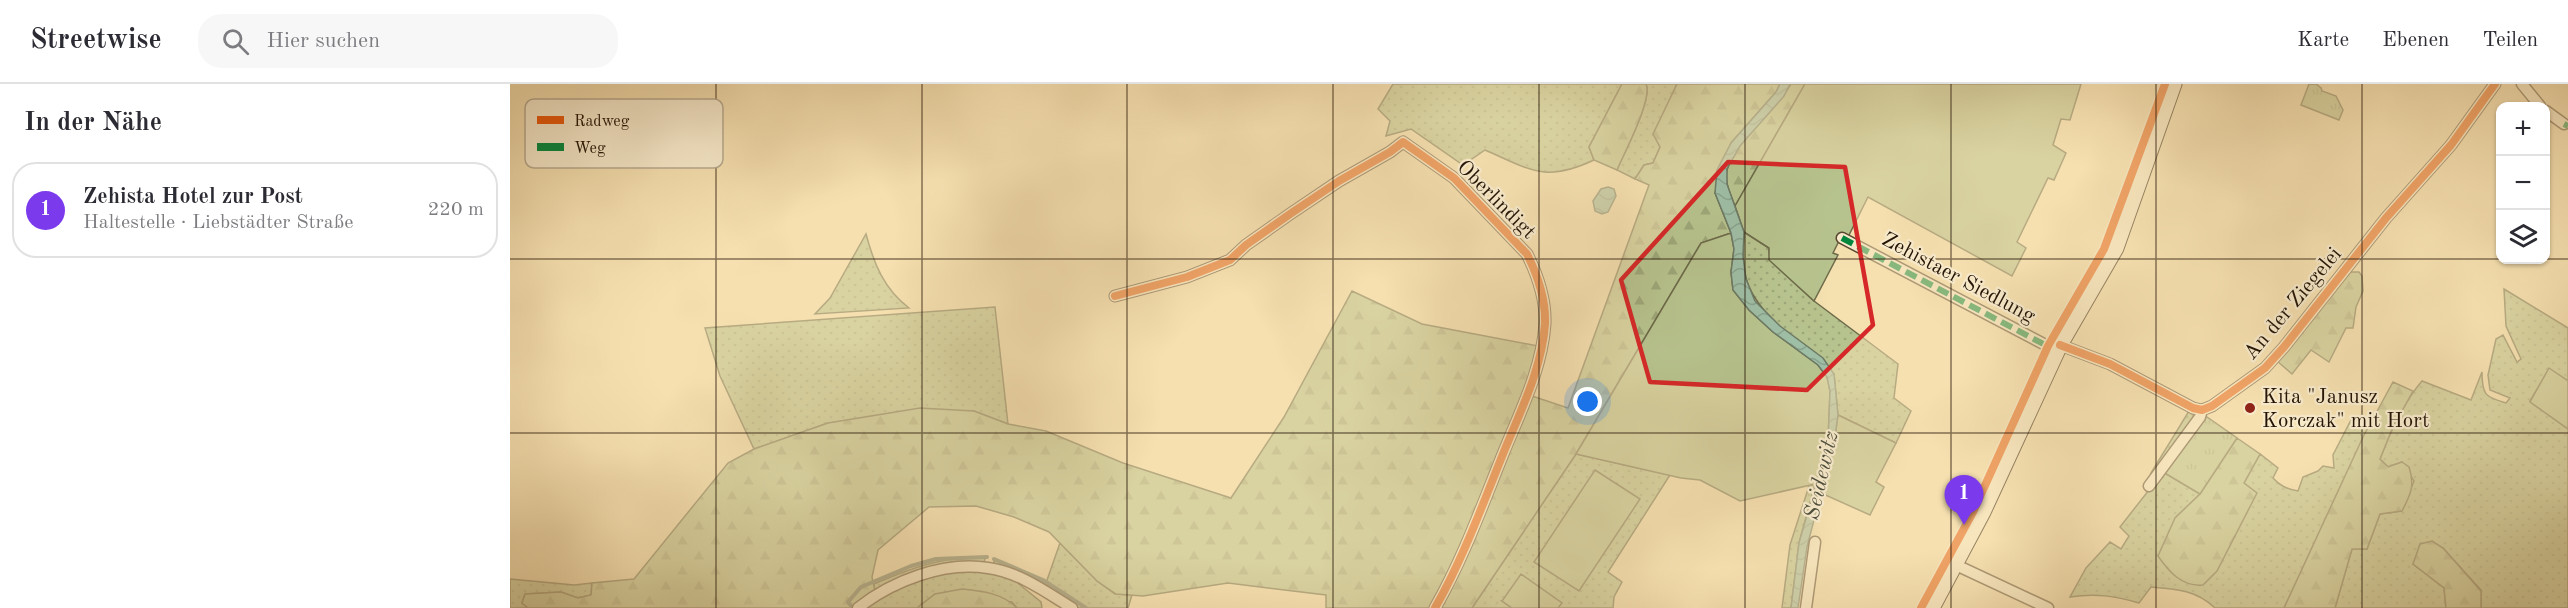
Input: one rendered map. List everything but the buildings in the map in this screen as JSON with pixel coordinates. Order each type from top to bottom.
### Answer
[{"type":"main road","points":[[1932,608],[1983,512],[2058,348],[2116,248],[2174,84]]},
{"type":"street","name":"An der Ziegelei","points":[[2149,486],[2200,417],[2202,410],[2212,406],[2271,361],[2386,218],[2451,145],[2495,84]]},
{"type":"street","points":[[2522,84],[2537,102]]},
{"type":"street","points":[[2550,114],[2564,124]]},
{"type":"street","name":"Oberlindigt","points":[[1115,296],[1187,277],[1230,260],[1246,245],[1290,214],[1339,181],[1390,152],[1402,142],[1454,178],[1527,254],[1534,268],[1541,293],[1545,309],[1545,325],[1538,366],[1459,561],[1435,608]]},
{"type":"street","name":"Zehistaer Siedlung","points":[[1842,238],[2058,348]]},
{"type":"street","points":[[2058,348],[2110,364],[2193,408],[2202,410]]},
{"type":"street","points":[[1806,608],[1815,542]]},
{"type":"street","points":[[1956,565],[2048,608]]},
{"type":"street","points":[[858,608],[876,594],[917,577],[951,569],[976,567],[989,568],[1024,580],[1072,608]]},
{"type":"highlighted area","points":[[1728,162],[1845,167],[1873,325],[1807,390],[1650,382],[1621,280]]},
{"type":"green space","points":[[1393,84],[1622,84],[1589,147],[1594,160],[1563,171],[1550,172],[1527,168],[1485,150],[1463,165],[1411,129],[1386,136],[1390,121],[1378,109]]},
{"type":"green space","points":[[1622,84],[1646,84],[1647,91],[1642,113],[1617,170],[1594,160],[1589,147]]},
{"type":"green space","points":[[1646,84],[1677,84],[1654,134],[1660,147],[1653,163],[1644,165],[1635,179],[1617,170],[1642,113],[1647,91]]},
{"type":"green space","points":[[1677,84],[1780,84],[1776,92],[1731,143],[1715,193],[1731,233],[1701,243],[1576,454],[1472,608],[1438,608],[1529,395],[1568,408],[1649,185],[1635,179],[1644,165],[1653,163],[1660,147],[1653,134]]},
{"type":"green space","points":[[1791,84],[1805,84],[1735,206],[1726,179],[1731,159]]},
{"type":"green space","points":[[1805,84],[2081,84],[2070,120],[2061,119],[2053,145],[2066,153],[2054,180],[2048,178],[2017,242],[2026,248],[2012,276],[1868,197],[1848,237],[1842,235],[1833,253],[1838,255],[1814,301],[1769,260],[1769,248],[1744,232],[1735,206]]},
{"type":"green space","points":[[2309,84],[2316,84],[2322,91],[2336,96],[2343,110],[2339,120],[2301,105]]},
{"type":"green space","points":[[1744,232],[1769,248],[1770,260],[1814,301],[1898,364],[1894,398],[1911,411],[1896,443],[1838,415],[1834,374],[1771,318],[1751,291],[1744,267]]},
{"type":"green space","points":[[1731,233],[1734,249],[1731,272],[1733,290],[1749,310],[1773,332],[1818,365],[1827,377],[1830,391],[1828,442],[1815,484],[1740,501],[1700,480],[1681,478],[1576,454],[1701,243]]},
{"type":"green space","points":[[866,234],[881,275],[893,293],[909,308],[815,314],[830,298]]},
{"type":"green space","points":[[2350,272],[2359,272],[2362,276],[2363,291],[2356,307],[2353,328],[2346,328],[2329,362],[2311,350],[2292,374],[2277,361]]},
{"type":"green space","points":[[2504,289],[2568,328],[2568,381],[2549,369],[2530,401],[2568,429],[2568,608],[2481,608],[2481,590],[2443,548],[2413,564],[2444,588],[2446,608],[2335,608],[2352,549],[2367,549],[2380,514],[2401,511],[2414,481],[2402,462],[2388,467],[2380,459],[2403,408],[2422,381],[2471,400],[2482,372],[2484,390],[2489,397],[2506,403],[2510,398],[2490,390],[2488,375],[2496,339],[2503,335],[2517,362],[2521,359],[2506,326]]},
{"type":"green space","points":[[1352,291],[1422,324],[1538,346],[1535,366],[1456,559],[1431,608],[1326,608],[1326,595],[1228,583],[1143,596],[1116,594],[1097,581],[1049,532],[1014,517],[976,506],[929,507],[878,550],[872,577],[875,591],[852,608],[528,608],[522,603],[525,594],[561,592],[578,598],[591,595],[592,583],[634,579],[728,463],[754,449],[828,423],[920,408],[974,411],[1008,424],[1046,431],[1123,463],[1231,498],[1284,417]]},
{"type":"green space","points":[[995,307],[1008,424],[974,411],[828,423],[754,449],[720,376],[705,328]]},
{"type":"green space","points":[[2549,368],[2568,381],[2568,429],[2530,402]]},
{"type":"green space","points":[[2393,382],[2413,391],[2392,429],[2380,459],[2388,467],[2402,462],[2409,467],[2412,484],[2405,505],[2402,511],[2380,514],[2367,549],[2352,549],[2335,608],[2284,608],[2363,437]]},
{"type":"green space","points":[[2189,411],[2194,416],[2154,473],[2151,473]]},
{"type":"green space","points":[[1838,415],[1896,443],[1876,482],[1884,487],[1870,515],[1821,493],[1834,443]]},
{"type":"green space","points":[[2203,417],[2207,417],[2237,438],[2200,494],[2163,472]]},
{"type":"green space","points":[[2352,418],[2369,427],[2284,608],[2215,608],[2193,594],[2151,587],[2139,603],[2105,596],[2070,597],[2086,568],[2110,542],[2121,549],[2129,536],[2120,527],[2163,472],[2200,494],[2175,518],[2256,493],[2244,483],[2260,454],[2278,468],[2273,478],[2276,481],[2284,487],[2298,491],[2303,477],[2318,471],[2323,466],[2334,468],[2333,455]]},
{"type":"green space","points":[[2237,438],[2260,454],[2244,483],[2257,493],[2217,571],[2203,585],[2189,584],[2172,573],[2158,556],[2175,518],[2200,494]]},
{"type":"green space","points":[[1576,454],[1670,475],[1608,572],[1622,582],[1614,597],[1613,608],[1558,608],[1561,603],[1502,601],[1512,608],[1472,608]]},
{"type":"green space","points":[[1595,470],[1640,499],[1579,591],[1534,562]]},
{"type":"green space","points":[[1815,484],[1799,543],[1791,608],[1782,608],[1790,545],[1809,486]]},
{"type":"green space","points":[[2432,541],[2443,548],[2481,591],[2481,608],[2446,608],[2444,588],[2413,564],[2420,544]]},
{"type":"green space","points":[[1060,543],[1097,581],[1115,594],[1132,595],[1128,608],[1078,608],[1037,582],[994,564],[994,560],[1046,583]]},
{"type":"green space","points":[[958,558],[985,558],[984,563],[875,591],[874,584],[895,575]]},
{"type":"green space","points":[[955,571],[992,572],[1020,581],[1019,584],[1041,602],[1042,608],[1017,608],[1012,602],[935,594],[917,608],[862,608],[907,585]]},
{"type":"green space","points":[[1521,574],[1562,603],[1558,608],[1512,608],[1502,601]]},
{"type":"green space","points":[[510,579],[574,585],[592,583],[591,595],[578,598],[561,592],[525,594],[522,603],[528,608],[510,608]]},
{"type":"green space","points":[[962,589],[998,596],[1017,608],[917,608],[935,594]]},
{"type":"water","name":"Seidewitz","points":[[1780,84],[1790,84],[1784,96],[1740,146],[1727,169],[1727,184],[1744,232],[1743,256],[1746,279],[1755,301],[1780,326],[1823,358],[1834,374],[1838,415],[1834,443],[1807,547],[1798,608],[1791,608],[1799,543],[1828,442],[1830,391],[1827,377],[1818,365],[1773,332],[1749,310],[1733,290],[1731,272],[1734,249],[1731,233],[1715,193],[1717,170],[1731,143],[1776,92]]},
{"type":"water","points":[[1608,187],[1614,189],[1616,196],[1608,212],[1602,214],[1595,211],[1593,201],[1601,189]]},
{"type":"waterway","points":[[853,608],[848,602],[861,587],[911,566],[936,559],[987,557]]},
{"type":"waterway","points":[[994,559],[1043,580],[1086,608]]},
{"type":"marked path","points":[[2564,124],[2568,126]]},
{"type":"marked path","points":[[1842,238],[2051,348]]},
{"type":"cycle path","points":[[1921,608],[1973,512],[2048,346],[2104,249],[2165,84]]},
{"type":"cycle path","points":[[2060,345],[2110,364],[2193,408],[2202,410],[2212,406],[2265,368],[2284,347],[2386,218],[2451,145],[2495,84]]},
{"type":"cycle path","points":[[1115,296],[1187,277],[1230,260],[1246,245],[1290,214],[1403,142],[1454,178],[1527,254],[1540,288],[1545,324],[1540,357],[1529,390],[1480,513],[1435,608]]},
{"type":"place","name":"Kita \"Janusz Korczak\" mit Hort","points":[[2250,408]]},
{"type":"place","name":"Zehista Hotel zur Post","points":[[1964,525]]}]
